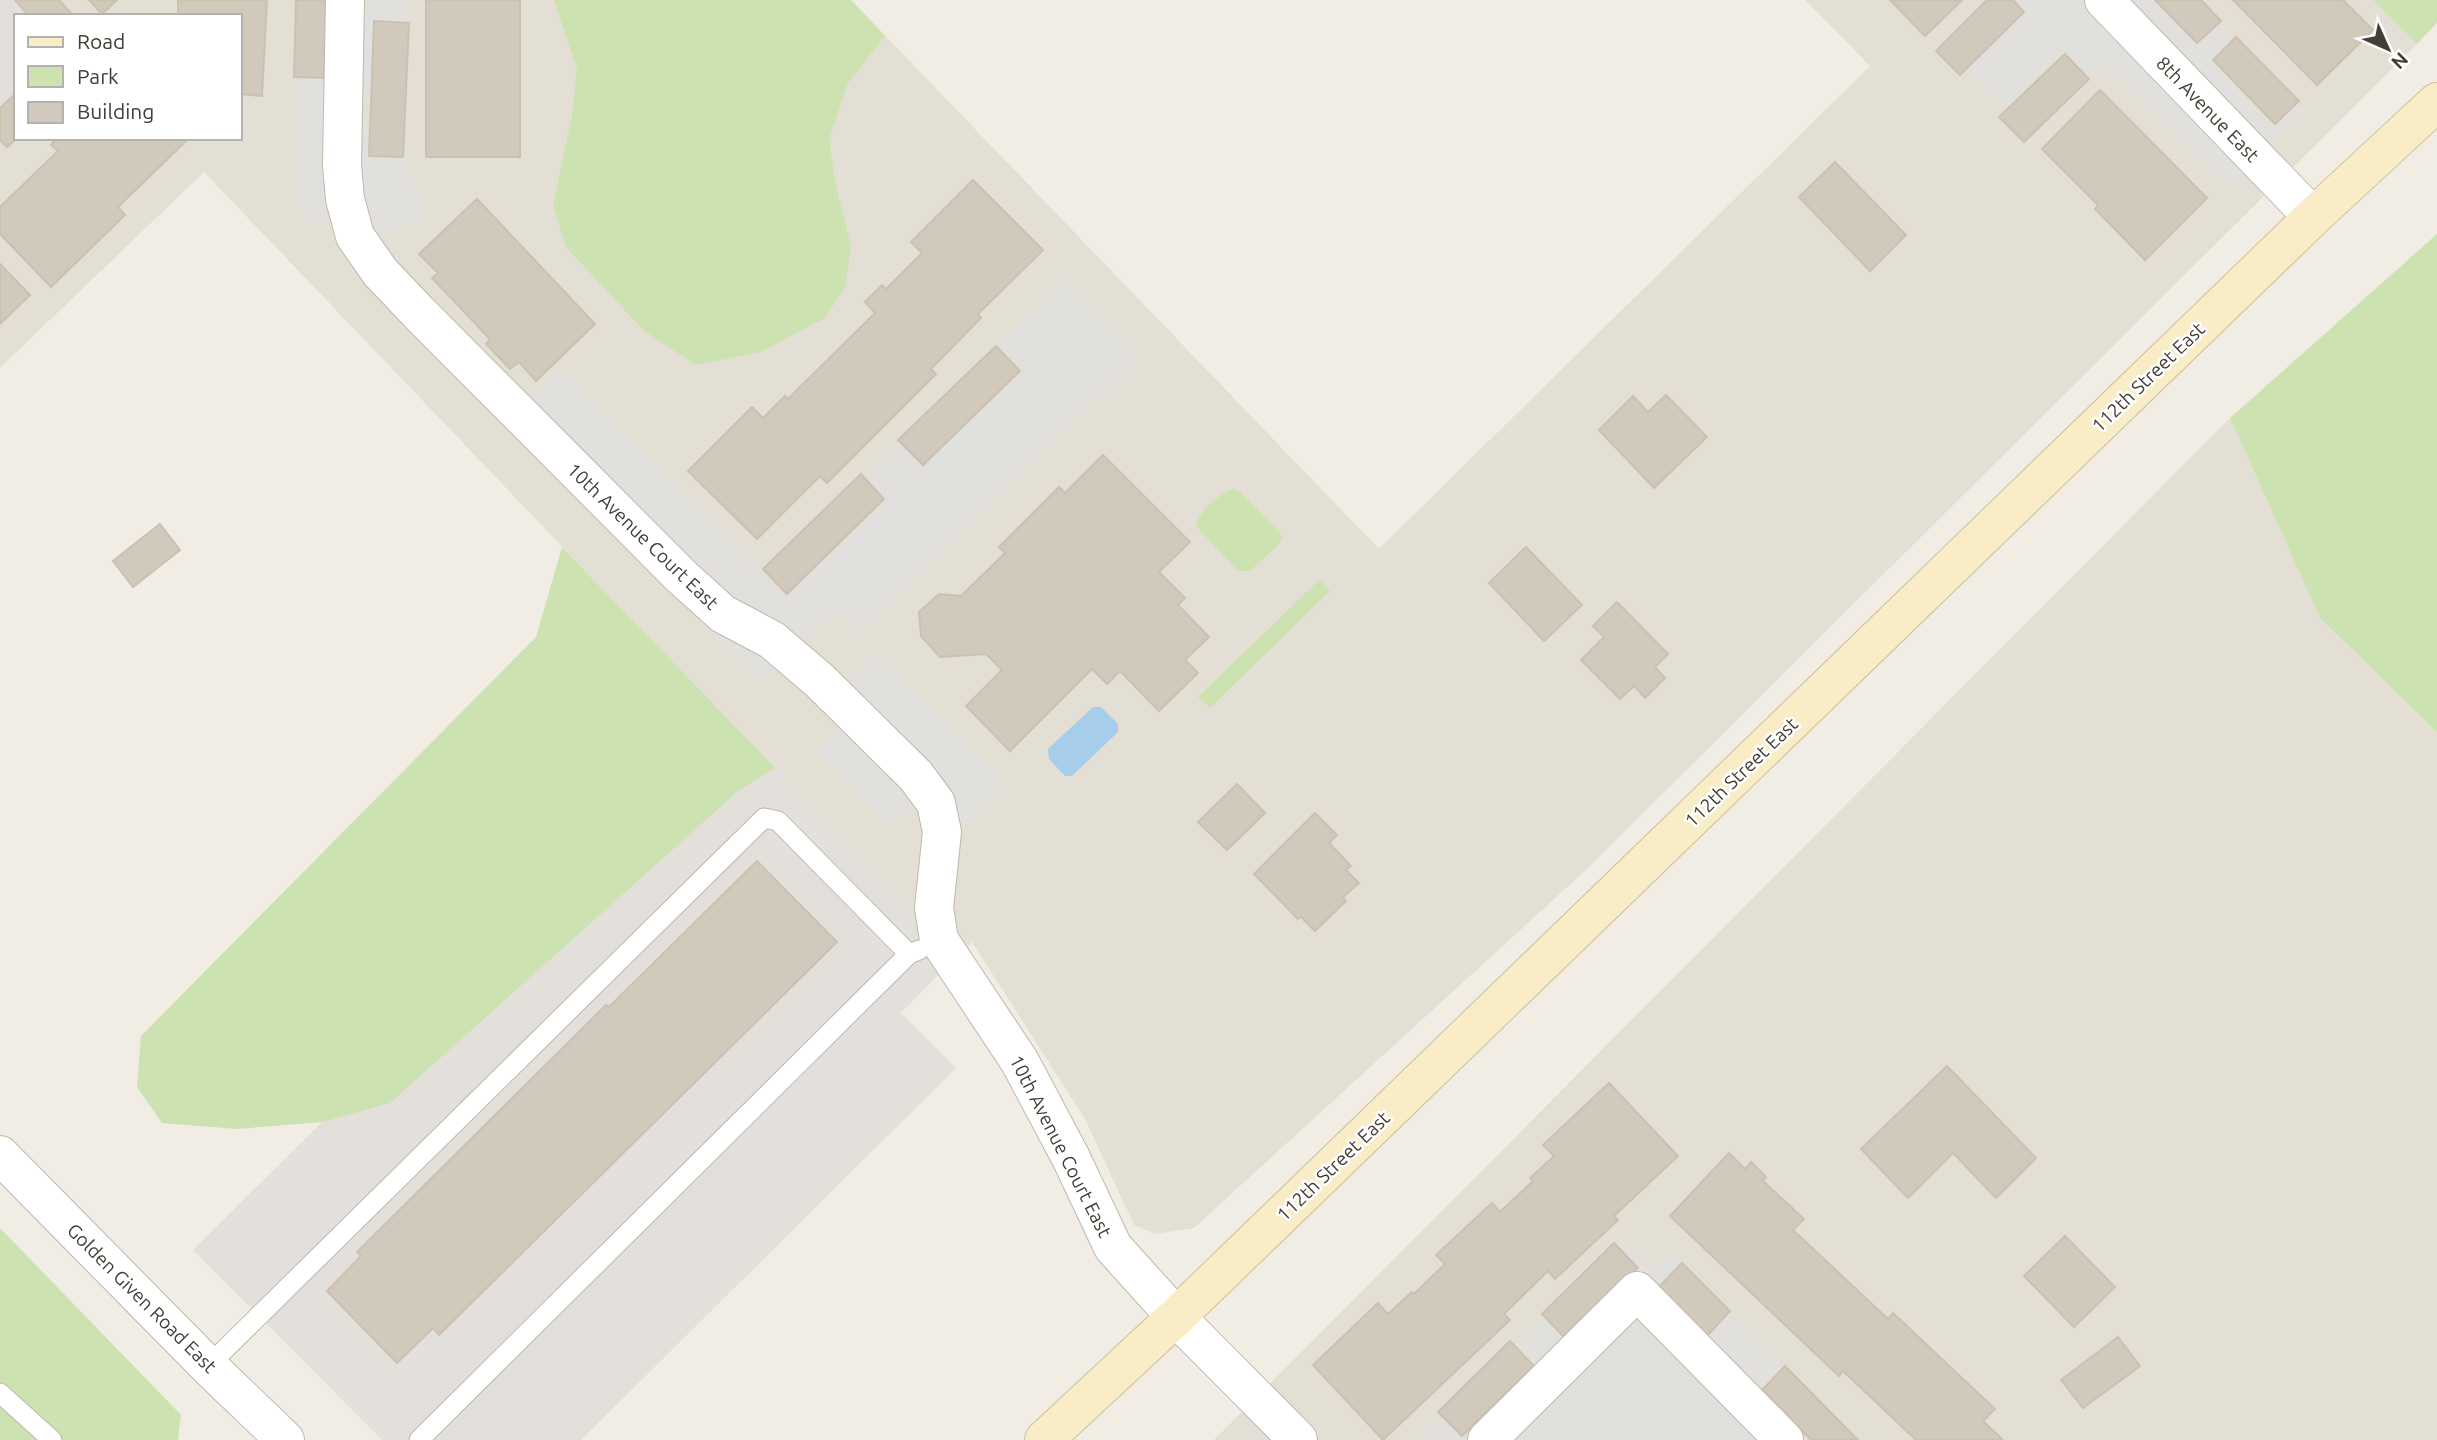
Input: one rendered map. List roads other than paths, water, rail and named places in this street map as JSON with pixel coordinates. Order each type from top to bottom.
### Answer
[{"type":"main road","name":"112th Street East","points":[[1044,1440],[1176,1318],[2313,217],[2437,102]]},
{"type":"street","name":"10th Avenue Court East","points":[[345,0],[342,165],[345,199],[355,236],[380,272],[419,313],[682,577],[723,614],[772,640],[810,673],[916,776],[936,803],[942,832],[934,908],[924,947],[1020,1062],[1071,1158],[1113,1247],[1176,1318],[1298,1440]]},
{"type":"street","name":"8th Avenue East","points":[[2104,0],[2313,217]]},
{"type":"street","name":"Golden Given Road East","points":[[0,1155],[208,1366],[266,1434]]},
{"type":"street","points":[[1487,1440],[1637,1291],[1784,1440]]},
{"type":"lane","points":[[208,1366],[764,818],[778,821],[924,947],[419,1440]]},
{"type":"lane","points":[[0,1393],[52,1440]]},
{"type":"water","points":[[1093,707],[1101,707],[1118,724],[1118,732],[1072,776],[1065,776],[1049,759],[1048,749]]}]
